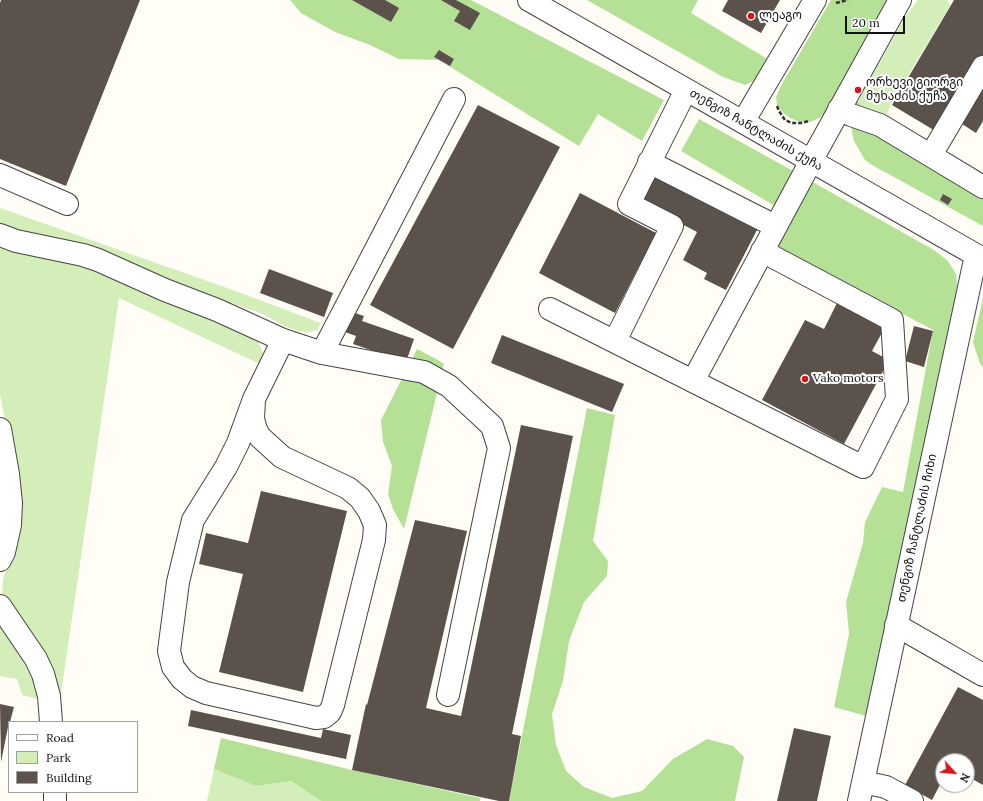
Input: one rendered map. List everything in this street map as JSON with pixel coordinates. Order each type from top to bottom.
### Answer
[{"type":"street","name":"თენგიზ ჩანტლაძის ქუჩა","points":[[529,0],[557,7],[686,90],[979,257]]},
{"type":"street","points":[[743,122],[815,0]]},
{"type":"street","points":[[692,381],[810,161],[900,0]]},
{"type":"street","points":[[931,155],[983,67]]},
{"type":"street","points":[[615,342],[672,226],[629,204],[686,90]]},
{"type":"street","points":[[322,353],[454,99]]},
{"type":"street","points":[[839,109],[851,115],[880,125],[983,187]]},
{"type":"street","points":[[650,162],[775,226]]},
{"type":"street","points":[[0,175],[67,204]]},
{"type":"street","points":[[0,235],[98,260],[165,290],[217,310],[283,340],[322,353],[424,372],[449,386],[492,426],[499,448],[448,695]]},
{"type":"street","points":[[550,309],[863,467],[897,399],[892,320],[762,251]]},
{"type":"street","name":"თენგიზ ჩანტლაძის ჩიხი","points":[[861,791],[896,625],[979,257]]},
{"type":"street","points":[[254,399],[253,419],[260,437],[282,457],[348,488],[360,498],[369,511],[375,525],[374,540],[334,704],[330,712],[324,717],[316,718],[206,693],[192,687],[182,679],[173,667],[169,651],[178,582],[192,520],[226,467],[238,443],[254,399],[283,340]]},
{"type":"street","points":[[0,429],[8,474],[10,503],[10,525],[4,552],[0,560]]},
{"type":"street","points":[[0,606],[36,659],[43,674],[49,696],[51,721]]},
{"type":"street","points":[[896,625],[983,675]]},
{"type":"street","points":[[861,791],[886,787],[912,801]]},
{"type":"path","points":[[776,103],[785,120],[792,123],[801,123],[814,120],[825,108],[839,109]]},
{"type":"green space","points":[[290,0],[471,0],[664,100],[642,141],[598,114],[579,146],[439,60],[399,59],[370,45],[335,32],[301,13]]},
{"type":"green space","points":[[587,0],[698,0],[691,13],[769,60],[754,81],[745,85],[723,77]]},
{"type":"green space","points":[[831,0],[891,0],[827,111],[819,118],[810,122],[800,122],[790,118],[782,112],[777,105],[776,97],[783,82]]},
{"type":"green space","points":[[918,0],[948,0],[947,2],[951,4],[891,104],[886,117],[861,109],[857,105],[863,92],[906,16]]},
{"type":"green space","points":[[855,97],[865,114],[983,181],[983,226],[865,160],[854,141],[851,127]]},
{"type":"green space","points":[[699,119],[795,172],[775,206],[681,151]]},
{"type":"green space","points":[[809,180],[934,250],[948,261],[956,274],[957,285],[955,306],[866,716],[834,707],[849,634],[846,602],[863,543],[865,522],[882,487],[903,492],[933,330],[772,244]]},
{"type":"green space","points":[[0,208],[230,289],[321,323],[317,330],[310,332],[299,331],[284,326],[263,314],[0,226]]},
{"type":"green space","points":[[0,245],[50,255],[206,313],[258,341],[263,353],[262,365],[119,298],[60,700],[2,594],[3,579],[8,563],[17,479],[0,395]]},
{"type":"green space","points":[[983,298],[983,367],[980,364],[973,342]]},
{"type":"green space","points":[[417,349],[444,364],[404,529],[393,509],[388,494],[392,466],[383,442],[381,420]]},
{"type":"green space","points":[[587,408],[615,415],[593,541],[608,561],[607,576],[584,602],[569,641],[563,681],[552,714],[556,745],[566,771],[584,787],[612,798],[642,791],[673,759],[707,739],[733,746],[744,757],[735,801],[509,801]]},
{"type":"green space","points":[[0,618],[21,651],[42,700],[22,695],[17,679],[0,676]]},
{"type":"green space","points":[[221,738],[352,770],[480,798],[480,801],[321,801],[291,781],[256,786],[214,769]]},
{"type":"green space","points":[[214,769],[256,786],[291,781],[321,801],[207,801]]},
{"type":"building","points":[[1,0],[140,0],[66,186],[0,159]]},
{"type":"building","points":[[352,0],[385,0],[399,8],[391,22]]},
{"type":"building","points":[[441,0],[456,0],[480,13],[470,30],[454,21],[460,11]]},
{"type":"building","name":"ლეაგო","points":[[728,0],[780,0],[761,33],[722,11]]},
{"type":"building","points":[[954,0],[983,0],[983,55],[937,132],[892,105]]},
{"type":"building","points":[[439,50],[454,59],[450,66],[434,57]]},
{"type":"building","points":[[983,84],[983,121],[976,133],[959,122]]},
{"type":"building","points":[[478,105],[560,147],[453,349],[370,305]]},
{"type":"building","points":[[649,175],[757,230],[726,290],[704,279],[707,273],[683,260],[697,232],[636,200]]},
{"type":"building","points":[[580,193],[656,233],[615,313],[539,273]]},
{"type":"building","points":[[943,194],[952,199],[948,205],[940,200]]},
{"type":"building","points":[[269,269],[333,293],[324,317],[260,293]]},
{"type":"building","points":[[837,303],[884,329],[872,351],[889,360],[844,444],[762,400],[805,320],[824,329]]},
{"type":"building","points":[[352,312],[364,316],[362,321],[414,339],[406,362],[353,344],[356,336],[345,332]]},
{"type":"building","points":[[914,326],[933,331],[924,367],[905,361]]},
{"type":"building","points":[[502,335],[624,384],[612,412],[491,363]]},
{"type":"building","points":[[521,425],[573,436],[512,734],[521,736],[509,801],[499,801],[352,770],[366,704],[367,705],[415,520],[467,531],[426,708],[461,716]]},
{"type":"building","points":[[261,491],[347,511],[303,692],[219,672],[243,574],[199,564],[206,533],[248,543]]},
{"type":"building","points":[[958,687],[983,700],[983,785],[975,780],[975,753],[935,753],[936,793],[932,800],[905,785]]},
{"type":"building","points":[[0,704],[14,707],[10,721],[8,721],[1,762]]},
{"type":"building","points":[[191,710],[321,738],[323,729],[351,735],[346,759],[188,726]]},
{"type":"building","points":[[794,728],[831,736],[817,801],[777,801]]},
{"type":"place","name":"ლეაგო","points":[[751,16]]},
{"type":"place","name":"ორხევი გიორგი მუხაძის ქუჩა","points":[[858,90]]},
{"type":"place","name":"Vako motors","points":[[805,379]]}]
